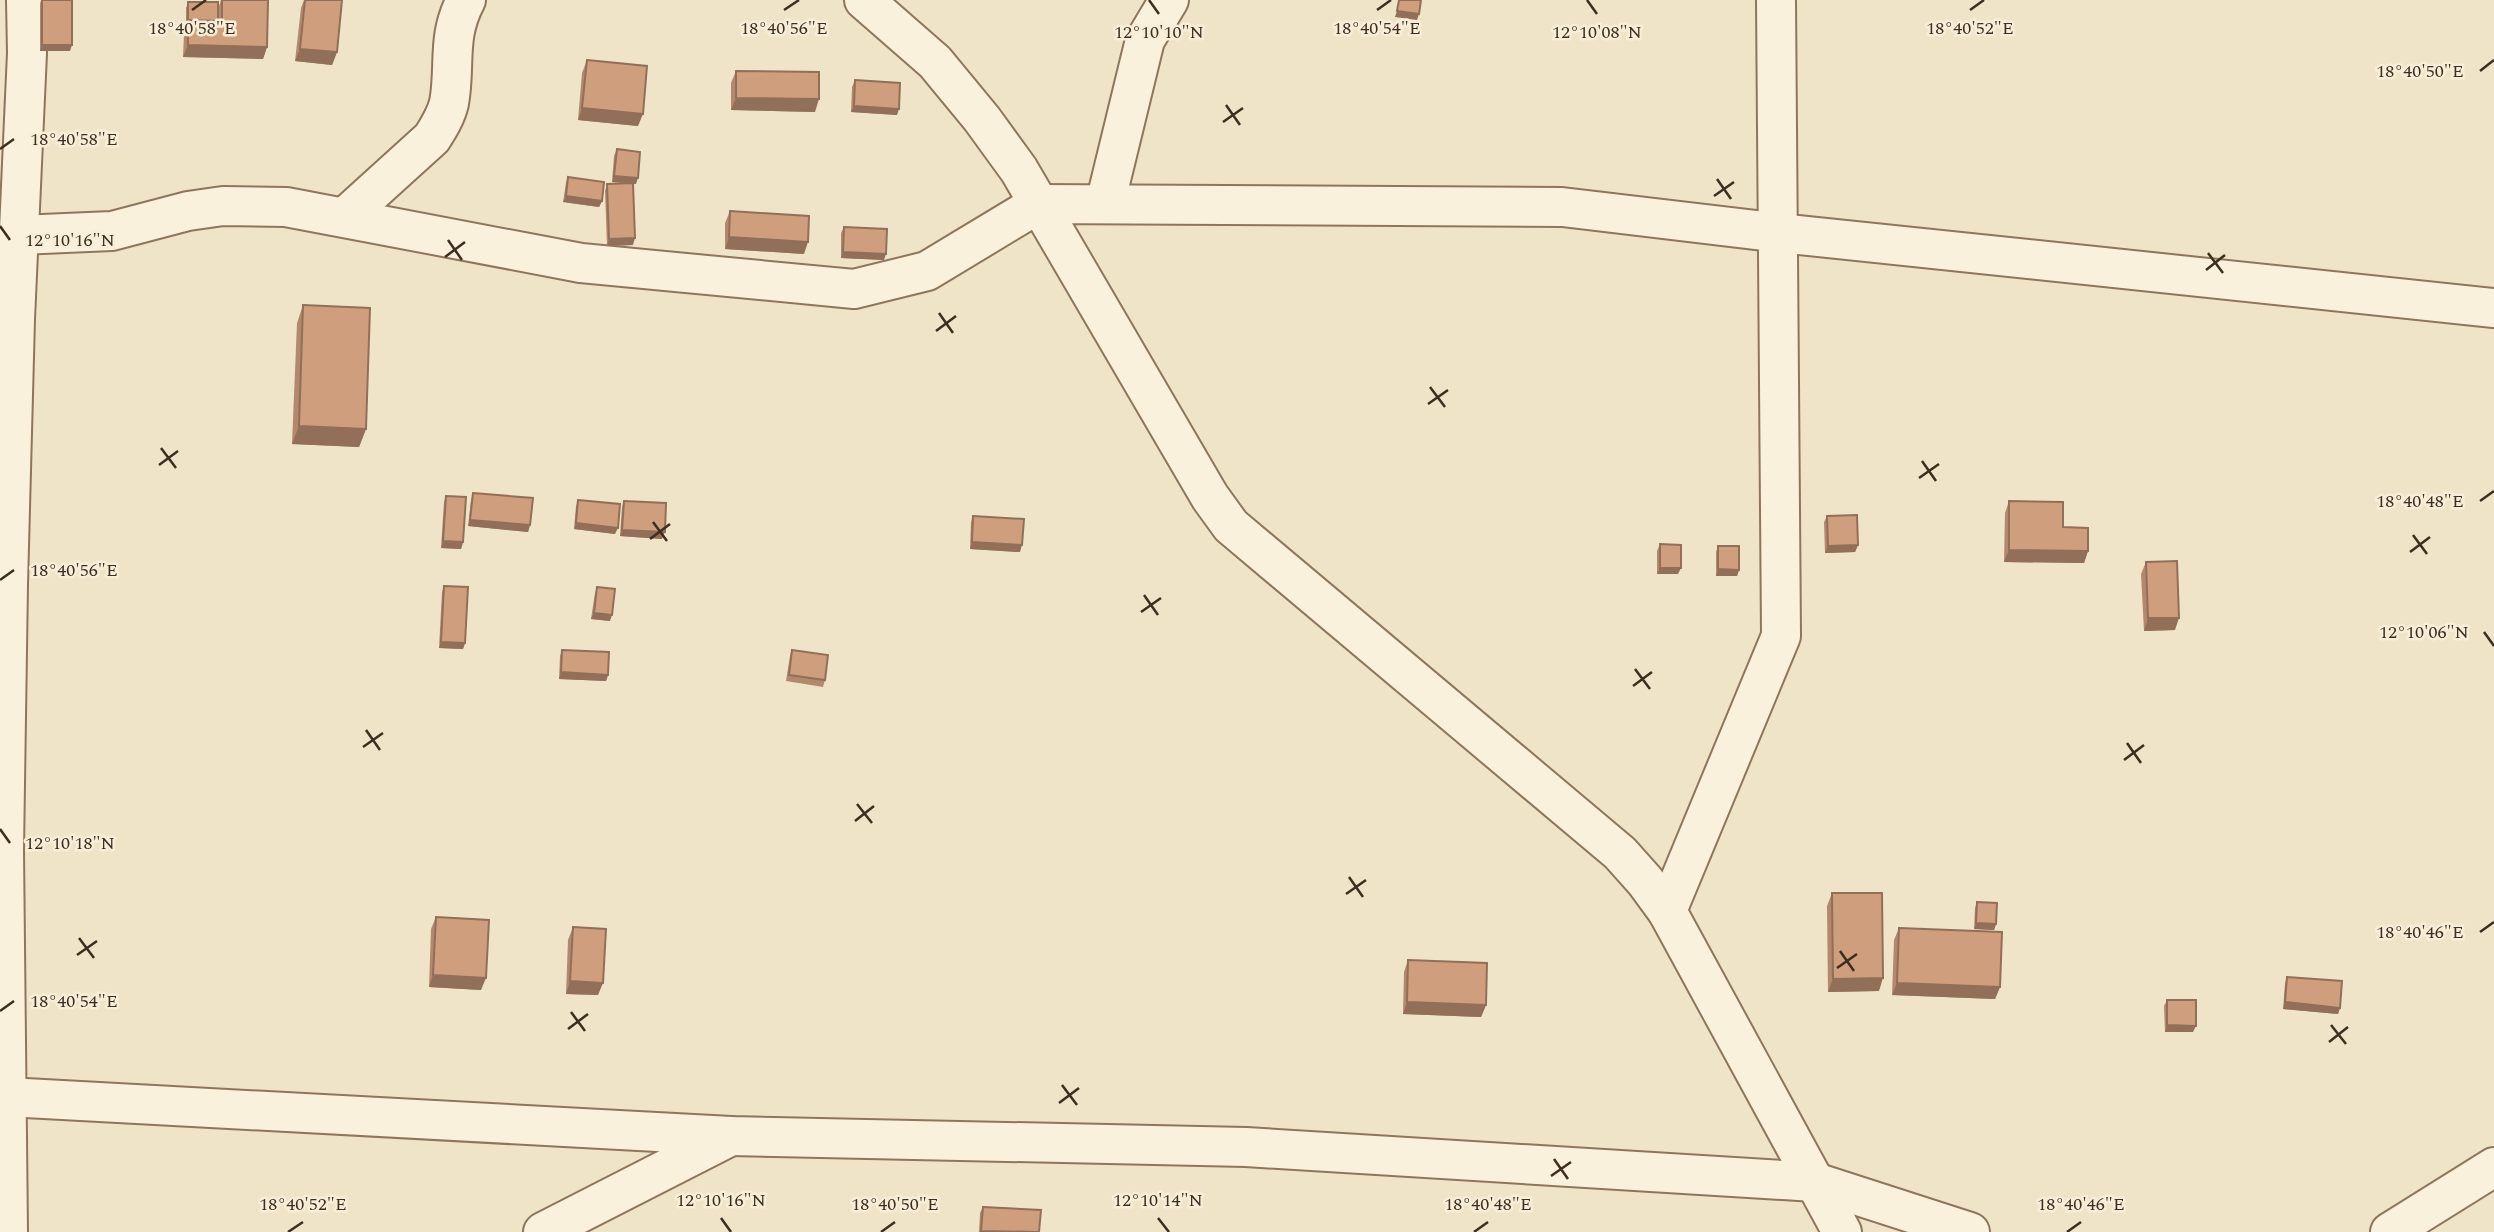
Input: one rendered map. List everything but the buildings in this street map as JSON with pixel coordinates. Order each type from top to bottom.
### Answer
[{"type":"street","points":[[8,1232],[5,808],[8,584],[27,53],[26,0]]},
{"type":"street","points":[[346,216],[432,138],[440,126],[449,103],[453,31],[466,0]]},
{"type":"street","points":[[864,0],[935,62],[982,119],[1019,170],[1210,497],[1231,526],[1620,853],[1645,881],[1667,911],[1842,1232]]},
{"type":"street","points":[[1105,204],[1145,40],[1169,0]]},
{"type":"street","points":[[1667,911],[1781,636],[1780,233],[1776,0]]},
{"type":"street","points":[[19,235],[112,231],[188,211],[223,206],[286,206],[581,262],[854,289],[927,271],[1038,204],[1562,207],[1780,233],[2494,308]]},
{"type":"street","points":[[7,1097],[731,1136],[1246,1147],[1815,1182],[1970,1232]]},
{"type":"street","points":[[564,1229],[731,1136]]},
{"type":"street","points":[[2390,1232],[2478,1191],[2494,1167]]}]
